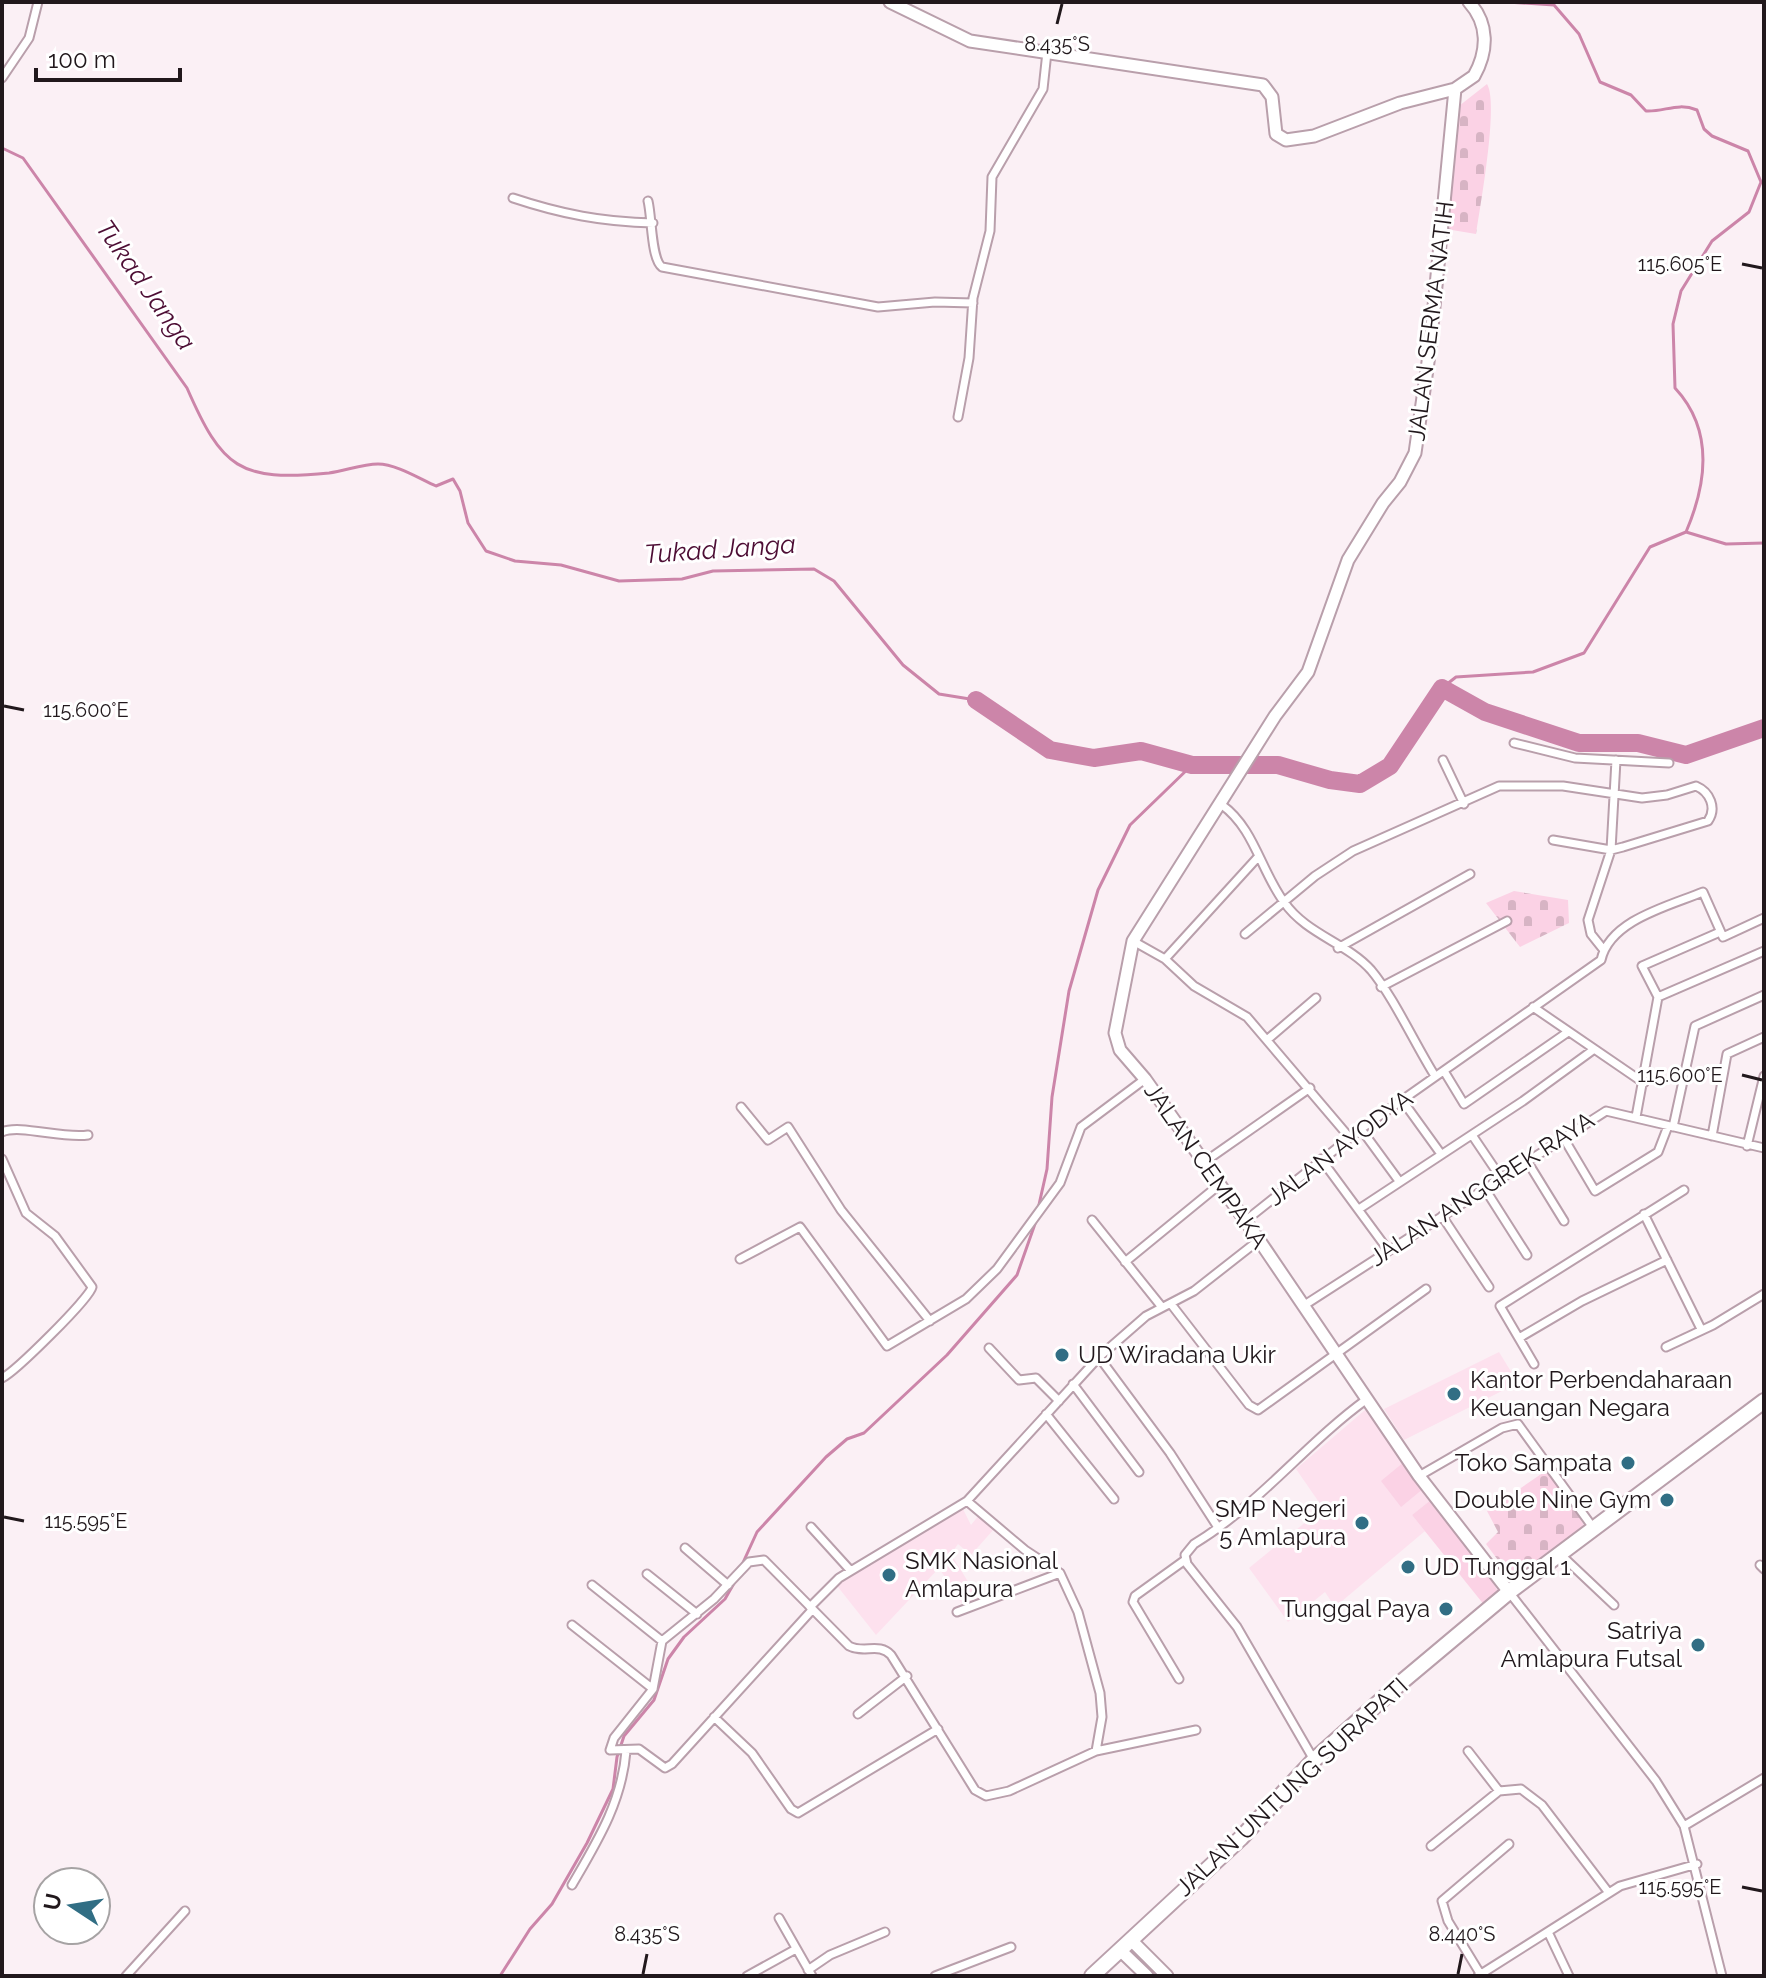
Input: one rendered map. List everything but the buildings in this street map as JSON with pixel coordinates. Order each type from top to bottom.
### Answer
[{"type":"highway","name":"JALAN UNTUNG SURAPATI","points":[[1092,1976],[1241,1838],[1314,1760],[1509,1592],[1764,1401]]},
{"type":"street","points":[[2,78],[29,38],[38,2]]},
{"type":"street","points":[[890,2],[970,41],[1263,85],[1272,97],[1276,134],[1290,140],[1314,136],[1400,103],[1455,89],[1474,76],[1485,38],[1483,22],[1469,2]]},
{"type":"street","points":[[958,417],[969,358],[973,303],[990,231],[992,177],[1043,89],[1047,52]]},
{"type":"street","name":"JALAN SERMA NATIH","points":[[1275,716],[1308,672],[1348,560],[1383,503],[1400,482],[1415,453],[1432,333],[1455,89]]},
{"type":"street","points":[[513,198],[568,216],[603,222],[653,223]]},
{"type":"street","points":[[648,201],[653,223],[654,259],[662,267],[878,307],[935,302],[973,303]]},
{"type":"street","name":"JALAN CEMPAKA","points":[[1275,716],[1222,805],[1133,941],[1115,1033],[1120,1050],[1145,1079],[1259,1240],[1419,1476],[1509,1592]]},
{"type":"street","points":[[1514,743],[1575,758],[1669,763]]},
{"type":"street","points":[[1443,760],[1464,804]]},
{"type":"street","points":[[1603,949],[1591,934],[1588,920],[1611,850],[1616,760]]},
{"type":"street","points":[[1245,934],[1353,851],[1511,784],[1655,797],[1696,786],[1706,792],[1713,812],[1708,821],[1611,850],[1553,840]]},
{"type":"street","name":"JALAN AYODYA","points":[[1222,805],[1242,824],[1284,903],[1309,929],[1371,970],[1435,1076]]},
{"type":"street","points":[[1165,959],[1258,857]]},
{"type":"street","points":[[1338,948],[1470,874]]},
{"type":"street","name":"JALAN AYODYA","points":[[1245,1221],[1361,1129],[1601,960],[1603,949],[1628,925],[1703,892],[1720,932]]},
{"type":"street","points":[[1636,1117],[1658,997],[1642,966],[1720,932],[1723,937],[1764,918]]},
{"type":"street","points":[[1381,987],[1507,921]]},
{"type":"street","points":[[1133,941],[1165,959],[1194,986],[1247,1017],[1350,1138]]},
{"type":"street","points":[[1658,997],[1764,951]]},
{"type":"street","points":[[1563,1137],[1595,1191],[1658,1152],[1670,1126],[1695,1026],[1764,995]]},
{"type":"street","points":[[1268,1039],[1316,998]]},
{"type":"street","points":[[1533,1007],[1644,1083]]},
{"type":"street","points":[[1444,1071],[1464,1104],[1568,1032]]},
{"type":"street","points":[[1712,1136],[1727,1054],[1764,1037]]},
{"type":"street","points":[[1359,1209],[1593,1050]]},
{"type":"street","points":[[1747,1146],[1764,1076]]},
{"type":"street","points":[[740,1259],[800,1227],[887,1346],[966,1299],[1035,1222],[1060,1183],[1081,1127],[1145,1079]]},
{"type":"street","points":[[1203,1163],[1310,1088]]},
{"type":"street","points":[[1402,1100],[1441,1154]]},
{"type":"street","points":[[741,1107],[768,1140],[788,1127],[841,1210],[930,1321]]},
{"type":"street","name":"JALAN ANGGREK RAYA","points":[[1303,1306],[1606,1111],[1764,1148]]},
{"type":"street","points":[[2,1132],[17,1128],[61,1137],[88,1135]]},
{"type":"street","points":[[1361,1129],[1399,1181]]},
{"type":"street","points":[[1472,1135],[1501,1178]]},
{"type":"street","points":[[2,1159],[26,1213],[55,1236],[92,1287],[87,1300],[57,1325],[31,1357],[2,1378]]},
{"type":"street","points":[[1321,1159],[1388,1250]]},
{"type":"street","points":[[1527,1161],[1564,1221]]},
{"type":"street","points":[[1125,1262],[1219,1185]]},
{"type":"street","points":[[1485,1189],[1527,1255]]},
{"type":"street","points":[[1534,1364],[1500,1306],[1684,1190]]},
{"type":"street","points":[[1644,1214],[1701,1329]]},
{"type":"street","points":[[1442,1216],[1489,1287]]},
{"type":"street","points":[[1092,1220],[1161,1306]]},
{"type":"street","points":[[1196,1730],[1096,1751],[1009,1791],[986,1796],[975,1790],[907,1676],[886,1649],[849,1646],[811,1609],[770,1564],[760,1558],[745,1565],[697,1614],[662,1641],[653,1689],[614,1738],[610,1748],[620,1752],[644,1751],[657,1765],[668,1767],[811,1609],[833,1582],[967,1501],[1099,1357],[1161,1306],[1194,1291],[1259,1240]]},
{"type":"street","points":[[1519,1338],[1582,1301],[1667,1260]]},
{"type":"street","points":[[1171,1304],[1253,1409],[1263,1409],[1426,1289]]},
{"type":"street","points":[[1666,1347],[1764,1294]]},
{"type":"street","points":[[989,1348],[1019,1380],[1036,1378],[1059,1401]]},
{"type":"street","points":[[1099,1357],[1170,1453],[1219,1529]]},
{"type":"street","points":[[1073,1384],[1139,1472]]},
{"type":"street","points":[[1179,1679],[1133,1602],[1135,1596],[1185,1560],[1187,1550],[1219,1529],[1273,1485],[1324,1433],[1367,1399]]},
{"type":"street","points":[[1046,1414],[1114,1499]]},
{"type":"street","points":[[1419,1476],[1502,1428],[1518,1424],[1594,1529]]},
{"type":"street","points":[[967,1501],[1025,1550],[1060,1573],[1078,1612],[1100,1693],[1102,1717],[1096,1751]]},
{"type":"street","points":[[811,1527],[850,1570]]},
{"type":"street","points":[[685,1548],[728,1585]]},
{"type":"street","points":[[1560,1554],[1614,1605]]},
{"type":"street","points":[[1185,1560],[1237,1627],[1314,1760]]},
{"type":"street","points":[[957,1612],[1060,1573]]},
{"type":"street","points":[[647,1574],[697,1614]]},
{"type":"street","points":[[592,1585],[662,1641]]},
{"type":"street","points":[[1509,1592],[1656,1781],[1684,1826],[1697,1864],[1722,1976]]},
{"type":"street","points":[[572,1625],[653,1689]]},
{"type":"street","points":[[858,1714],[907,1676]]},
{"type":"street","points":[[714,1717],[752,1753],[791,1809],[798,1813],[938,1729]]},
{"type":"street","points":[[1468,1751],[1499,1791]]},
{"type":"street","points":[[572,1885],[611,1816],[621,1787],[620,1752]]},
{"type":"street","points":[[1684,1826],[1764,1778]]},
{"type":"street","points":[[1431,1846],[1499,1791],[1513,1787],[1532,1795],[1609,1893]]},
{"type":"street","points":[[1509,1844],[1442,1901],[1448,1921],[1480,1975],[1549,1934],[1620,1886],[1697,1864]]},
{"type":"street","points":[[126,1976],[185,1911]]},
{"type":"street","points":[[779,1918],[810,1973],[830,1955],[885,1932]]},
{"type":"street","points":[[1549,1934],[1569,1976]]},
{"type":"street","points":[[1125,1945],[1147,1976]]},
{"type":"street","points":[[1125,1945],[1167,1976]]},
{"type":"street","points":[[935,1976],[1011,1947]]},
{"type":"street","points":[[747,1976],[796,1949]]},
{"type":"shaded area","name":"Kantor Perbendaharaan Keuangan Negara","points":[[1499,1352],[1518,1383],[1404,1440],[1384,1409]]},
{"type":"shaded area","name":"SMP Negeri 5 Amlapura","points":[[1365,1410],[1432,1499],[1412,1515],[1425,1531],[1335,1607],[1325,1592],[1288,1622],[1249,1568],[1323,1508],[1296,1469]]},
{"type":"shaded area","name":"SMK Nasional Amlapura","points":[[962,1507],[971,1525],[979,1515],[994,1529],[971,1555],[958,1544],[951,1554],[978,1598],[962,1604],[939,1568],[876,1635],[834,1582]]},
{"type":"green space","points":[[1487,84],[1490,133],[1476,234],[1446,229],[1459,106]]},
{"type":"green space","points":[[1514,891],[1568,900],[1569,923],[1520,947],[1486,903]]},
{"type":"green space","points":[[1404,1462],[1424,1488],[1401,1507],[1381,1481]]},
{"type":"green space","points":[[1550,1468],[1585,1527],[1515,1583],[1486,1544],[1498,1532],[1487,1511]]},
{"type":"green space","points":[[1432,1499],[1489,1575],[1500,1595],[1485,1606],[1412,1515]]},
{"type":"waterway","points":[[1442,688],[1456,677],[1533,672],[1584,653],[1650,547],[1686,532],[1699,495],[1703,457],[1696,421],[1675,388],[1673,324],[1681,291],[1712,241],[1749,212],[1761,182],[1748,151],[1712,136],[1704,129],[1697,110],[1677,107],[1646,111],[1631,95],[1600,82],[1579,34],[1554,5],[1507,2]]},
{"type":"waterway","name":"Tukad Janga","points":[[2,148],[23,158],[187,388],[211,436],[237,464],[274,475],[329,473],[378,464],[400,469],[436,486],[453,479],[460,491],[468,523],[486,551],[515,561],[561,565],[619,581],[682,579],[713,571],[814,569],[834,581],[903,665],[939,694],[976,700]]},
{"type":"waterway","points":[[1686,532],[1726,544],[1764,543]]},
{"type":"waterway","name":"Tukad Janga","points":[[976,700],[1050,750],[1094,758],[1141,751],[1192,765],[1278,765],[1330,780],[1360,784],[1390,766],[1442,688],[1485,712],[1579,743],[1638,743],[1686,755],[1764,728]]},
{"type":"waterway","points":[[1038,1209],[1047,1169],[1052,1097],[1069,991],[1098,890],[1130,825],[1192,765]]},
{"type":"waterway","points":[[741,1567],[757,1532],[826,1457],[847,1439],[864,1433],[947,1355],[1017,1275],[1036,1221]]},
{"type":"waterway","points":[[500,1976],[530,1929],[552,1904],[587,1843],[613,1789],[617,1757],[624,1736],[654,1700],[668,1659],[684,1637],[725,1599],[737,1578]]},
{"type":"place","name":"UD Wiradana Ukir","points":[[1062,1355]]},
{"type":"place","name":"Kantor Perbendaharaan Keuangan Negara","points":[[1454,1394]]},
{"type":"place","name":"Toko Sampata","points":[[1628,1463]]},
{"type":"place","name":"Double Nine Gym","points":[[1667,1500]]},
{"type":"place","name":"SMP Negeri 5 Amlapura","points":[[1362,1523]]},
{"type":"place","name":"UD Tunggal 1","points":[[1408,1567]]},
{"type":"place","name":"SMK Nasional Amlapura","points":[[889,1575]]},
{"type":"place","name":"Tunggal Paya","points":[[1446,1609]]},
{"type":"place","name":"Satriya Amlapura Futsal","points":[[1698,1645]]}]
